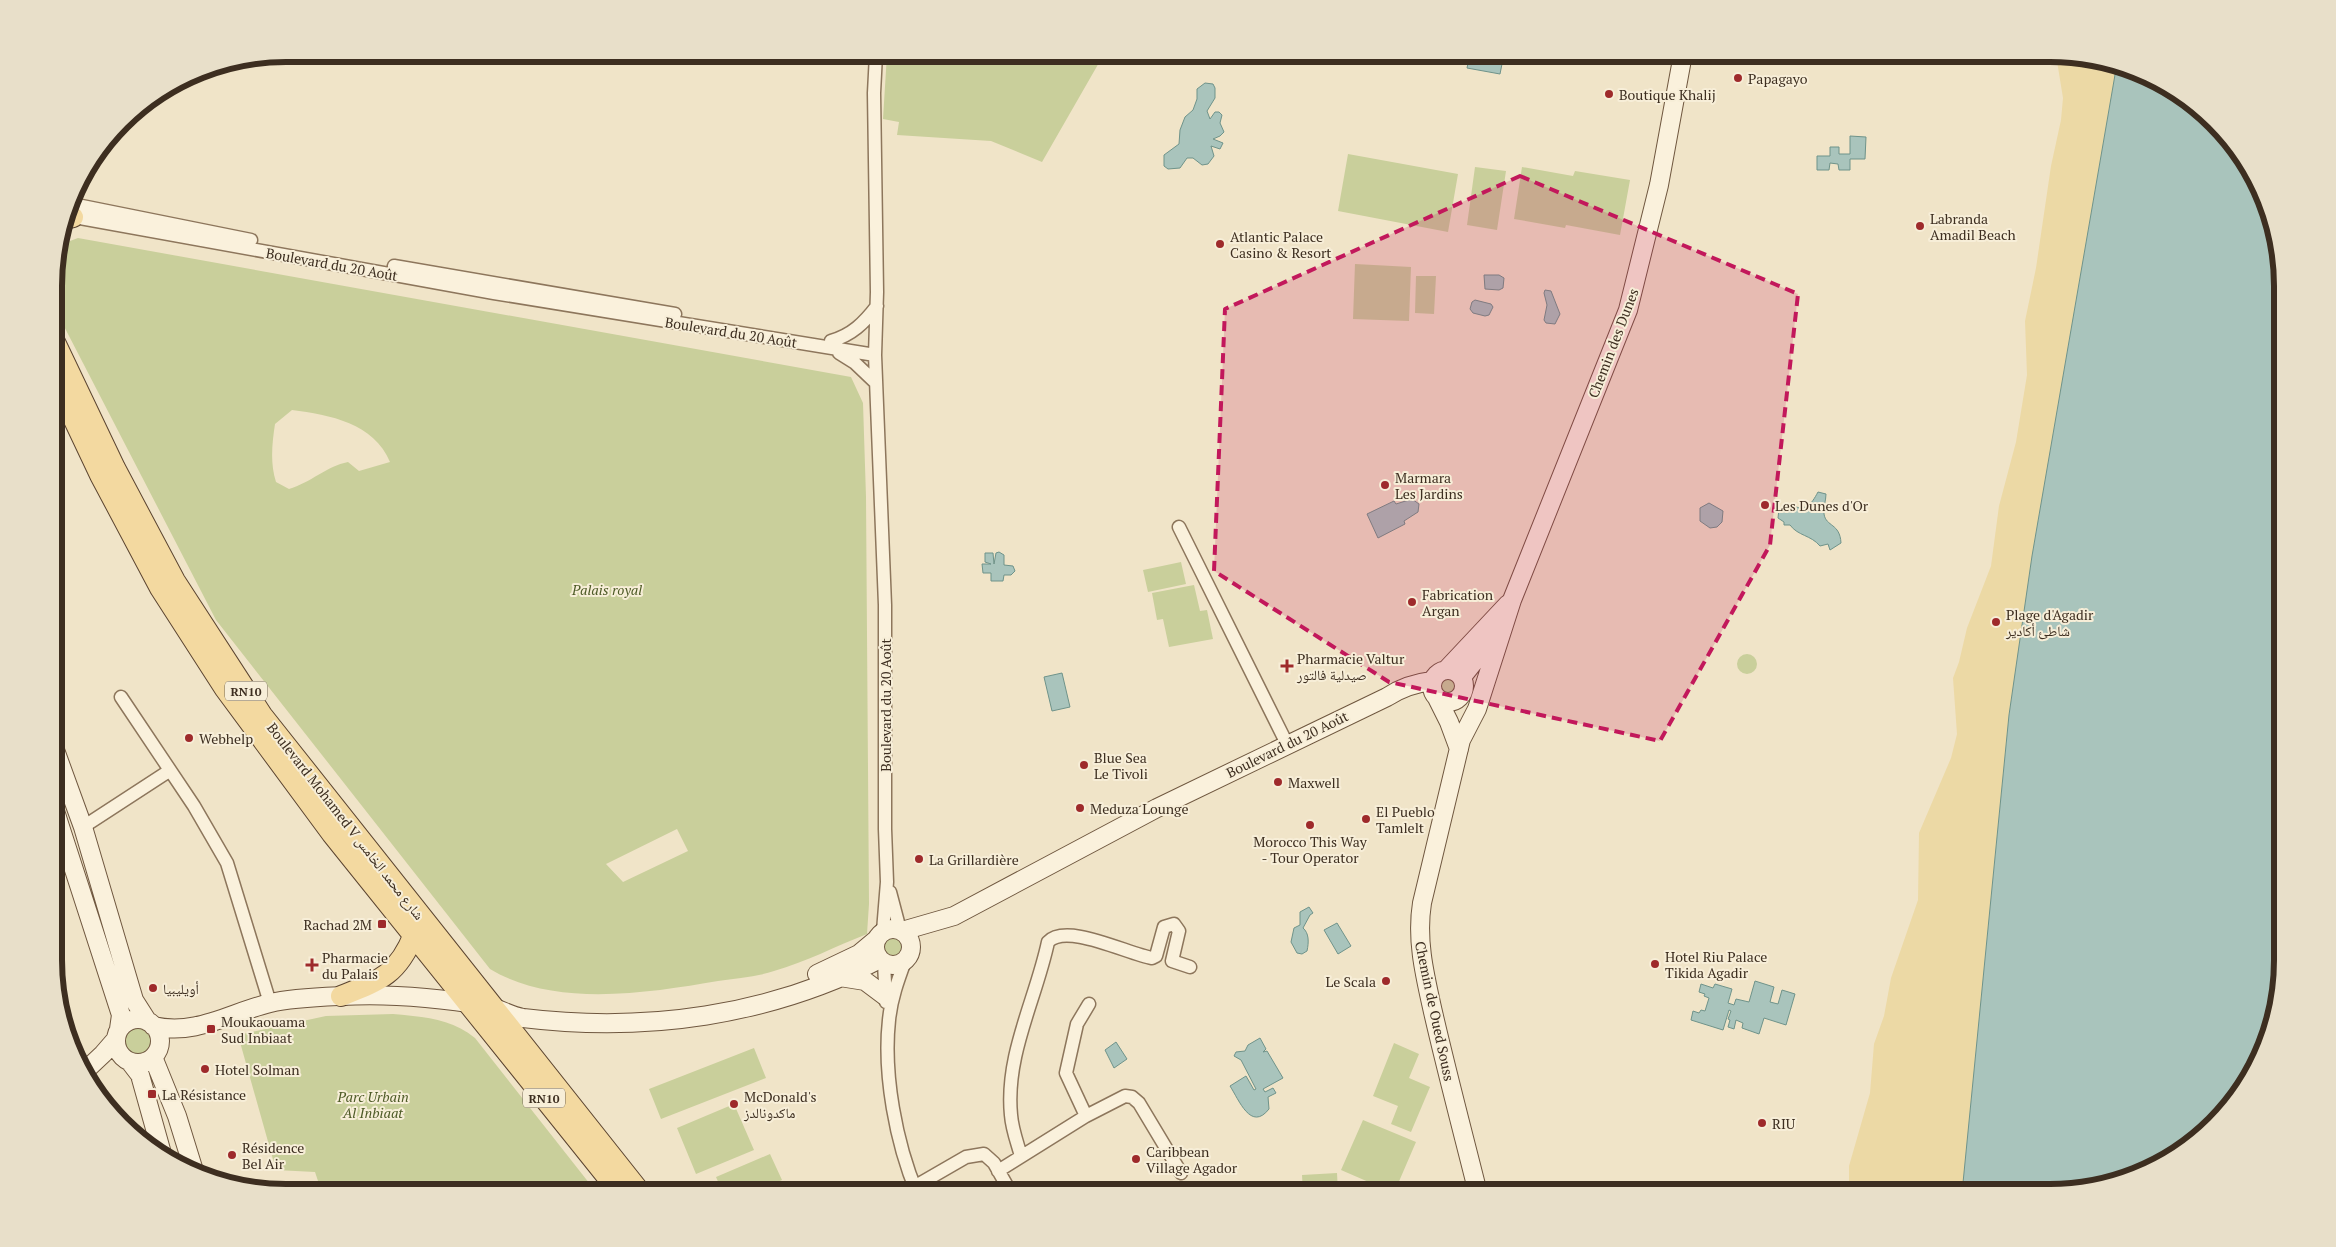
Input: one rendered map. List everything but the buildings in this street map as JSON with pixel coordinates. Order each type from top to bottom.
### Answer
[{"type":"main road","name":"Boulevard Mohamed V شارع محمد الخامس","points":[[62,357],[168,585],[262,715],[634,1184]]},
{"type":"main road","name":"Boulevard Mohamed V شارع محمد الخامس","points":[[62,397],[100,475],[168,585],[225,689],[308,803],[613,1184]]},
{"type":"main road","points":[[341,996],[386,977],[398,965],[414,934]]},
{"type":"street","points":[[875,352],[877,306],[874,93],[876,62]]},
{"type":"street","name":"Chemin des Dunes","points":[[1483,694],[1512,600],[1628,310],[1659,186],[1681,62]]},
{"type":"street","name":"Boulevard du 20 Août","points":[[74,215],[494,293],[875,352],[885,605],[885,829],[890,933],[948,918],[1157,808],[1387,697],[1407,685],[1434,691]]},
{"type":"street","points":[[876,384],[855,363],[831,345],[858,327],[877,306]]},
{"type":"street","points":[[1179,527],[1287,744]]},
{"type":"street","points":[[1454,673],[1482,634],[1512,600]]},
{"type":"street","name":"Chemin des Dunes","points":[[1454,673],[1505,622]]},
{"type":"street","points":[[1454,673],[1437,673],[1434,691],[1460,745]]},
{"type":"street","points":[[1434,691],[1450,702],[1461,695],[1464,686],[1454,673]]},
{"type":"street","name":"Chemin de Oued Souss","points":[[1476,1184],[1438,1035],[1422,960],[1419,927],[1423,896],[1460,745],[1483,694]]},
{"type":"street","name":"Chemin de Oued Souss","points":[[1460,745],[1456,718],[1461,695]]},
{"type":"street","points":[[121,698],[194,806],[227,863],[270,1003]]},
{"type":"street","points":[[62,769],[83,826],[134,1000],[160,1042],[155,1055],[191,1163]]},
{"type":"street","points":[[83,826],[169,771]]},
{"type":"street","points":[[62,833],[121,1015],[118,1052],[140,1075],[160,1145]]},
{"type":"street","name":"Boulevard du 20 Août","points":[[889,1019],[893,995],[907,958],[924,939],[948,918]]},
{"type":"street","points":[[1021,1156],[1010,1114],[1012,1075],[1016,1051],[1048,942],[1053,937],[1067,934],[1152,958],[1156,956],[1164,927],[1174,924],[1179,931],[1172,961],[1190,966]]},
{"type":"street","points":[[493,1007],[507,1006],[625,1014],[704,1008],[756,996],[813,977],[859,954],[890,933]]},
{"type":"street","points":[[90,1066],[103,1054],[128,1022],[135,1020],[175,1030],[193,1027],[270,1003],[341,996],[405,996],[466,999],[522,1018],[568,1022],[621,1024],[674,1021],[753,1007],[805,992],[882,961],[895,965],[907,958],[910,942],[890,933]]},
{"type":"street","points":[[882,961],[875,949],[890,933]]},
{"type":"street","name":"Boulevard du 20 Août","points":[[882,961],[889,1019],[890,1084],[900,1143],[913,1184]]},
{"type":"street","points":[[840,977],[865,981],[885,996]]},
{"type":"street","points":[[1086,1116],[1066,1073],[1077,1024],[1089,1004]]},
{"type":"street","points":[[92,1069],[128,1061],[144,1062],[193,1027]]},
{"type":"street","points":[[998,1171],[1086,1116],[1125,1096],[1132,1097],[1139,1103],[1181,1173]]},
{"type":"street","points":[[924,1184],[966,1157],[977,1154],[984,1154],[989,1158],[1006,1184]]},
{"type":"highlighted area","points":[[1520,176],[1798,294],[1770,545],[1660,741],[1389,682],[1214,571],[1225,309]]},
{"type":"green space","points":[[887,62],[1099,62],[1042,162],[991,141],[897,135],[899,122],[883,119]]},
{"type":"green space","points":[[1348,154],[1458,174],[1448,232],[1338,211]]},
{"type":"green space","points":[[1475,167],[1506,171],[1497,230],[1467,225]]},
{"type":"green space","points":[[1522,167],[1573,176],[1575,171],[1630,180],[1620,235],[1566,225],[1565,228],[1514,219]]},
{"type":"green space","name":"Palais royal","points":[[78,238],[851,377],[863,403],[866,497],[869,904],[867,934],[798,963],[767,973],[691,986],[632,993],[572,993],[543,989],[515,981],[490,969],[216,620],[62,322],[62,287],[67,242]],"holes":[[[292,410],[321,415],[349,423],[362,430],[383,449],[390,462],[359,471],[348,462],[340,464],[289,489],[276,482],[272,453],[275,424]],[[677,829],[688,851],[623,882],[606,864]]]},
{"type":"green space","points":[[1355,264],[1411,267],[1409,321],[1353,319]]},
{"type":"green space","points":[[1416,276],[1436,276],[1434,314],[1415,313]]},
{"type":"green space","points":[[1181,562],[1186,584],[1148,592],[1143,570]]},
{"type":"green space","points":[[1194,585],[1200,611],[1207,610],[1213,639],[1169,647],[1163,619],[1157,620],[1152,593]]},
{"type":"green space","points":[[1747,654],[1754,657],[1757,664],[1754,671],[1747,674],[1740,671],[1737,664],[1740,657]]},
{"type":"green space","points":[[1442,676],[1450,676],[1455,681],[1453,692],[1442,694],[1437,689],[1437,681]]},
{"type":"green space","points":[[890,935],[898,935],[905,942],[905,950],[898,957],[890,957],[883,950],[883,942]]},
{"type":"green space","name":"Parc Urbain Al Inbiaat","points":[[393,1014],[446,1022],[466,1031],[475,1038],[590,1184],[319,1184],[315,1172],[276,1170],[238,1035],[326,1016]]},
{"type":"green space","points":[[138,1025],[150,1030],[155,1042],[150,1054],[138,1059],[126,1054],[121,1042],[126,1030]]},
{"type":"green space","points":[[1394,1043],[1419,1054],[1409,1078],[1430,1087],[1411,1132],[1391,1124],[1398,1106],[1373,1096]]},
{"type":"green space","points":[[754,1048],[766,1078],[661,1119],[649,1089]]},
{"type":"green space","points":[[734,1104],[754,1150],[696,1174],[677,1128]]},
{"type":"green space","points":[[1363,1120],[1416,1142],[1398,1184],[1373,1184],[1341,1170]]},
{"type":"green space","points":[[770,1154],[782,1180],[772,1184],[719,1184],[716,1177]]},
{"type":"green space","points":[[1337,1173],[1338,1184],[1302,1184],[1302,1175]]},
{"type":"sand","name":"Plage d'Agadir شاطئ أكادير","points":[[2057,63],[2078,64],[2115,72],[2032,556],[2009,715],[1963,1184],[1849,1184],[1849,1166],[1870,1093],[1874,1044],[1884,1016],[1891,978],[1918,900],[1919,833],[1951,758],[1957,734],[1953,678],[1967,628],[1991,566],[1999,506],[2016,442],[2027,375],[2025,321],[2036,268],[2063,98]]},
{"type":"water","points":[[1468,62],[1502,62],[1500,74],[1467,68]]},
{"type":"water","points":[[2115,72],[2148,86],[2174,100],[2197,118],[2218,139],[2236,162],[2256,201],[2266,229],[2272,258],[2274,287],[2274,960],[2272,989],[2262,1032],[2236,1085],[2208,1119],[2174,1147],[2121,1173],[2078,1183],[1963,1184],[2009,715],[2032,556]]},
{"type":"water","points":[[1205,83],[1213,84],[1215,88],[1215,98],[1207,111],[1210,119],[1215,112],[1219,112],[1222,115],[1220,123],[1224,132],[1213,139],[1223,143],[1220,149],[1211,146],[1214,156],[1208,164],[1202,165],[1193,158],[1187,158],[1180,168],[1168,169],[1164,166],[1164,155],[1179,144],[1180,130],[1185,117],[1193,110],[1197,99],[1197,89]]},
{"type":"water","points":[[1850,136],[1866,137],[1865,159],[1850,159],[1850,170],[1839,170],[1838,164],[1830,163],[1829,170],[1817,170],[1817,156],[1830,156],[1830,147],[1839,147],[1839,154],[1850,154]]},
{"type":"water","points":[[1484,275],[1499,275],[1504,278],[1503,288],[1499,290],[1485,289]]},
{"type":"water","points":[[1545,290],[1551,291],[1560,314],[1555,324],[1546,323],[1544,320],[1547,305]]},
{"type":"water","points":[[1475,300],[1491,304],[1493,307],[1489,315],[1473,313],[1470,309],[1472,302]]},
{"type":"water","points":[[1818,492],[1826,494],[1825,518],[1836,528],[1840,537],[1841,543],[1830,550],[1828,544],[1820,546],[1793,529],[1790,525],[1784,525],[1784,522],[1778,518],[1779,509],[1790,504],[1795,507],[1804,508],[1813,501]]},
{"type":"water","points":[[1412,499],[1419,504],[1418,512],[1404,521],[1405,524],[1378,538],[1367,514],[1394,501],[1396,504]]},
{"type":"water","points":[[1709,503],[1723,511],[1722,522],[1717,527],[1710,528],[1700,521],[1700,508]]},
{"type":"water","points":[[999,552],[1004,555],[1004,565],[1013,566],[1015,571],[1011,575],[1004,575],[1003,581],[991,581],[991,573],[983,573],[982,564],[991,564],[985,562],[985,553],[993,553],[994,564],[996,553]]},
{"type":"water","points":[[1062,673],[1070,707],[1052,711],[1044,677]]},
{"type":"water","points":[[1309,907],[1313,913],[1303,928],[1308,938],[1307,951],[1302,954],[1297,953],[1291,942],[1294,928],[1300,925],[1300,912]]},
{"type":"water","points":[[1337,923],[1351,946],[1338,954],[1324,930]]},
{"type":"water","points":[[1755,981],[1774,987],[1770,1002],[1778,1004],[1782,990],[1795,994],[1786,1025],[1764,1018],[1759,1034],[1742,1028],[1743,1023],[1736,1020],[1734,1029],[1728,1027],[1731,1011],[1729,1010],[1723,1030],[1691,1020],[1693,1011],[1699,1013],[1701,1010],[1705,1011],[1709,998],[1699,992],[1701,984],[1713,988],[1715,984],[1732,989],[1728,1003],[1734,1005],[1736,999],[1749,1002]]},
{"type":"water","points":[[1260,1038],[1266,1049],[1263,1052],[1267,1051],[1283,1078],[1263,1089],[1265,1092],[1273,1088],[1276,1093],[1268,1097],[1269,1109],[1263,1115],[1257,1117],[1251,1116],[1246,1111],[1230,1086],[1246,1076],[1254,1090],[1256,1089],[1241,1060],[1234,1056],[1236,1052],[1245,1051],[1248,1045]]},
{"type":"water","points":[[1116,1042],[1127,1059],[1114,1068],[1105,1050]]},
{"type":"place","name":"Papagayo","points":[[1738,78]]},
{"type":"place","name":"Boutique Khalij","points":[[1609,94]]},
{"type":"place","name":"Labranda Amadil Beach","points":[[1920,226]]},
{"type":"place","name":"Atlantic Palace Casino & Resort","points":[[1220,244]]},
{"type":"place","name":"Marmara Les Jardins","points":[[1385,485]]},
{"type":"place","name":"Les Dunes d'Or","points":[[1765,505]]},
{"type":"place","name":"Fabrication Argan","points":[[1412,602]]},
{"type":"place","name":"Plage d'Agadir شاطئ أكادير","points":[[1996,622]]},
{"type":"place","name":"Pharmacie Valtur صيدلية فالتور","points":[[1287,666]]},
{"type":"place","name":"Webhelp","points":[[189,738]]},
{"type":"place","name":"Blue Sea Le Tivoli","points":[[1084,765]]},
{"type":"place","name":"Maxwell","points":[[1278,782]]},
{"type":"place","name":"Meduza Lounge","points":[[1080,808]]},
{"type":"place","name":"El Pueblo Tamlelt","points":[[1366,819]]},
{"type":"place","name":"Morocco This Way - Tour Operator","points":[[1310,825]]},
{"type":"place","name":"La Grillardière","points":[[919,859]]},
{"type":"place","name":"Rachad 2M","points":[[382,924]]},
{"type":"place","name":"Hotel Riu Palace Tikida Agadir","points":[[1655,964]]},
{"type":"place","name":"Pharmacie du Palais","points":[[312,965]]},
{"type":"place","name":"Le Scala","points":[[1386,981]]},
{"type":"place","name":"أويليبيا","points":[[153,988]]},
{"type":"place","name":"Moukaouama Sud Inbiaat","points":[[211,1029]]},
{"type":"place","name":"Hotel Solman","points":[[205,1069]]},
{"type":"place","name":"La Résistance","points":[[152,1094]]},
{"type":"place","name":"McDonald's ماكدونالدز","points":[[734,1104]]},
{"type":"place","name":"RIU","points":[[1762,1123]]},
{"type":"place","name":"Résidence Bel Air","points":[[232,1155]]},
{"type":"place","name":"Caribbean Village Agador","points":[[1136,1159]]}]
